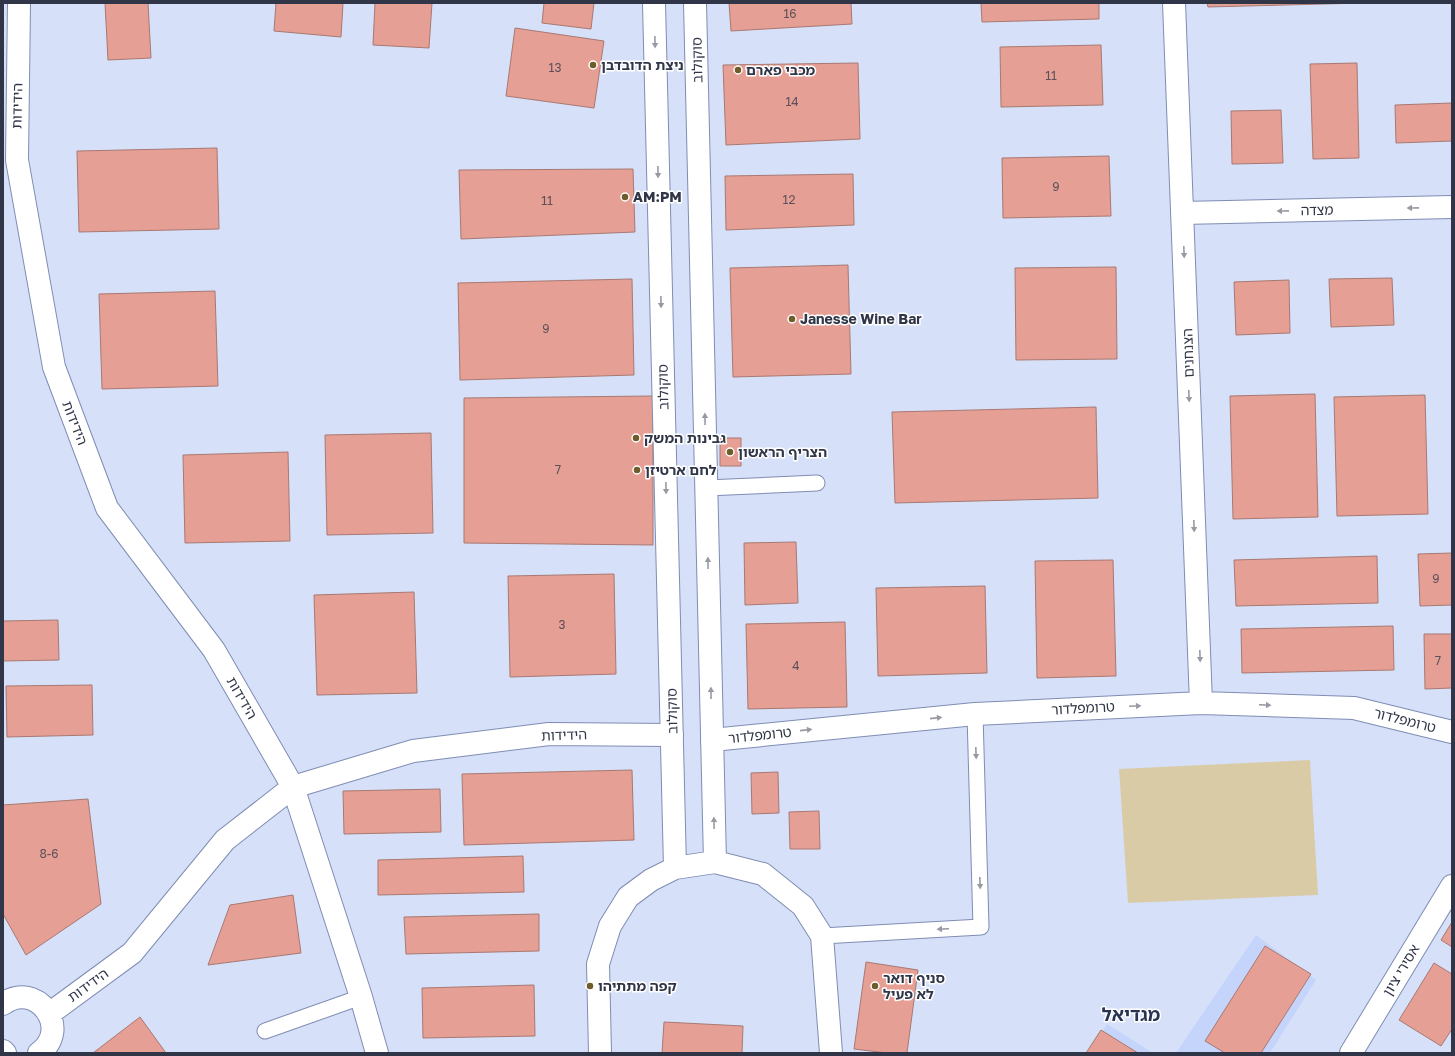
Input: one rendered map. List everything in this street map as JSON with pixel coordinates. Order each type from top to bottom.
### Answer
[{"type":"street","name":"הידידות","points":[[19,3],[10,163],[54,367],[108,508],[214,650],[293,787],[361,997],[377,1053]]},
{"type":"street","name":"סוקולוב","points":[[654,3],[675,868]]},
{"type":"street","name":"סוקולוב","points":[[695,3],[714,862]]},
{"type":"street","name":"הצנחנים","points":[[1174,3],[1202,703]]},
{"type":"street","name":"מצדה","points":[[1182,213],[1452,207]]},
{"type":"street","name":"טרומפלדור","points":[[712,740],[975,714],[1202,703],[1354,708],[1452,732]]},
{"type":"street","name":"הידידות","points":[[49,1014],[132,953],[225,840],[293,787],[413,751],[549,734],[672,735]]},
{"type":"street","points":[[600,1053],[598,964],[610,926],[628,897],[651,880],[675,868],[714,862],[763,874],[803,906],[822,936],[831,1053]]},
{"type":"street","name":"אסירי ציון","points":[[1351,1053],[1452,886]]},
{"type":"street","points":[[4,1001],[16,998],[35,1000],[43,1006],[49,1014],[52,1023],[52,1033],[49,1043],[42,1052]]},
{"type":"lane","points":[[706,488],[816,483]]},
{"type":"lane","points":[[822,936],[982,927],[975,714]]},
{"type":"lane","points":[[265,1031],[361,997]]},
{"type":"shaded area","points":[[1310,760],[1318,895],[1128,903],[1119,769]]},
{"type":"shaded area","points":[[1256,935],[1316,980],[1270,1053],[1176,1053]]},
{"type":"shaded area","points":[[1107,1024],[1153,1053],[1088,1053]]},
{"type":"building","points":[[105,3],[148,3],[151,58],[108,60]]},
{"type":"building","points":[[276,3],[343,3],[341,37],[274,31]]},
{"type":"building","points":[[375,3],[432,3],[429,48],[373,45]]},
{"type":"building","points":[[544,3],[594,3],[591,29],[542,23]]},
{"type":"building","points":[[729,3],[851,3],[852,24],[731,31]]},
{"type":"building","points":[[981,3],[1099,3],[1099,19],[982,22]]},
{"type":"building","points":[[1207,3],[1362,3],[1208,7]]},
{"type":"building","points":[[515,28],[604,41],[594,108],[506,96]]},
{"type":"building","points":[[1101,45],[1103,105],[1001,107],[1000,47]]},
{"type":"building","points":[[858,63],[860,139],[726,145],[723,65]]},
{"type":"building","points":[[1357,63],[1359,158],[1313,159],[1310,64]]},
{"type":"building","points":[[1452,103],[1452,141],[1396,143],[1395,105]]},
{"type":"building","points":[[1281,110],[1283,163],[1232,164],[1231,111]]},
{"type":"building","points":[[217,148],[219,229],[79,232],[77,151]]},
{"type":"building","points":[[1109,156],[1111,216],[1003,218],[1002,158]]},
{"type":"building","points":[[633,169],[635,232],[461,239],[459,170]]},
{"type":"building","points":[[853,174],[854,225],[726,230],[725,176]]},
{"type":"building","points":[[848,265],[851,374],[733,377],[730,268]]},
{"type":"building","points":[[1116,267],[1117,359],[1016,360],[1015,268]]},
{"type":"building","points":[[1392,278],[1394,325],[1331,327],[1329,279]]},
{"type":"building","points":[[632,279],[634,375],[460,380],[458,283]]},
{"type":"building","points":[[1289,280],[1290,333],[1236,335],[1234,282]]},
{"type":"building","points":[[215,291],[218,386],[102,389],[99,294]]},
{"type":"building","points":[[1315,394],[1318,517],[1233,519],[1230,396]]},
{"type":"building","points":[[1425,395],[1428,514],[1337,516],[1334,397]]},
{"type":"building","points":[[653,396],[653,545],[464,543],[464,398]]},
{"type":"building","points":[[1096,407],[1098,498],[895,503],[892,412]]},
{"type":"building","points":[[431,433],[433,533],[327,535],[325,435]]},
{"type":"building","name":"הצריף הראשון","points":[[720,438],[741,438],[741,466],[720,466]]},
{"type":"building","points":[[288,452],[290,541],[185,543],[183,455]]},
{"type":"building","points":[[796,542],[798,603],[745,605],[744,543]]},
{"type":"building","points":[[1452,553],[1452,605],[1420,606],[1418,554]]},
{"type":"building","points":[[1377,556],[1378,603],[1236,606],[1234,560]]},
{"type":"building","points":[[1113,560],[1116,676],[1037,678],[1035,561]]},
{"type":"building","points":[[614,574],[616,674],[510,677],[508,576]]},
{"type":"building","points":[[985,586],[987,673],[878,676],[876,588]]},
{"type":"building","points":[[414,592],[417,693],[317,695],[314,595]]},
{"type":"building","points":[[58,620],[59,660],[3,661],[3,621]]},
{"type":"building","points":[[845,622],[847,707],[748,709],[746,624]]},
{"type":"building","points":[[1393,626],[1394,670],[1242,673],[1241,629]]},
{"type":"building","points":[[1424,634],[1452,634],[1452,688],[1425,689]]},
{"type":"building","points":[[92,685],[93,735],[7,737],[6,686]]},
{"type":"building","points":[[632,770],[634,840],[464,845],[462,774]]},
{"type":"building","points":[[778,772],[779,813],[752,814],[751,773]]},
{"type":"building","points":[[440,789],[441,832],[344,834],[343,791]]},
{"type":"building","points":[[88,799],[101,904],[26,955],[3,914],[3,805]]},
{"type":"building","points":[[819,811],[820,849],[790,849],[789,812]]},
{"type":"building","points":[[523,856],[524,892],[378,895],[378,860]]},
{"type":"building","points":[[293,895],[301,953],[208,965],[230,905]]},
{"type":"building","points":[[539,914],[539,951],[406,954],[404,917]]},
{"type":"building","points":[[1452,922],[1452,947],[1441,940]]},
{"type":"building","points":[[1265,946],[1311,974],[1261,1053],[1225,1053],[1205,1041]]},
{"type":"building","points":[[866,962],[918,970],[907,1053],[887,1053],[854,1049]]},
{"type":"building","points":[[1434,963],[1452,974],[1452,1029],[1441,1046],[1399,1020]]},
{"type":"building","points":[[534,985],[535,1036],[423,1038],[422,988]]},
{"type":"building","points":[[140,1017],[166,1053],[93,1053]]},
{"type":"building","points":[[664,1022],[743,1026],[742,1053],[662,1053]]},
{"type":"building","points":[[1101,1030],[1138,1053],[1086,1053]]},
{"type":"place","name":"ניצת הדובדבן","points":[[593,65]]},
{"type":"place","name":"מכבי פארם","points":[[738,70]]},
{"type":"place","name":"AM:PM","points":[[625,197]]},
{"type":"place","name":"Janesse Wine Bar","points":[[792,319]]},
{"type":"place","name":"גבינות המשק","points":[[636,438]]},
{"type":"place","name":"הצריף הראשון","points":[[730,452]]},
{"type":"place","name":"לחם ארטיזן","points":[[637,470]]},
{"type":"place","name":"קפה מתתיהו","points":[[590,986]]},
{"type":"place","name":"סניף דואר לא פעיל","points":[[875,986]]},
{"type":"district","name":"מגדיאל","points":[[1131,1015]]}]
